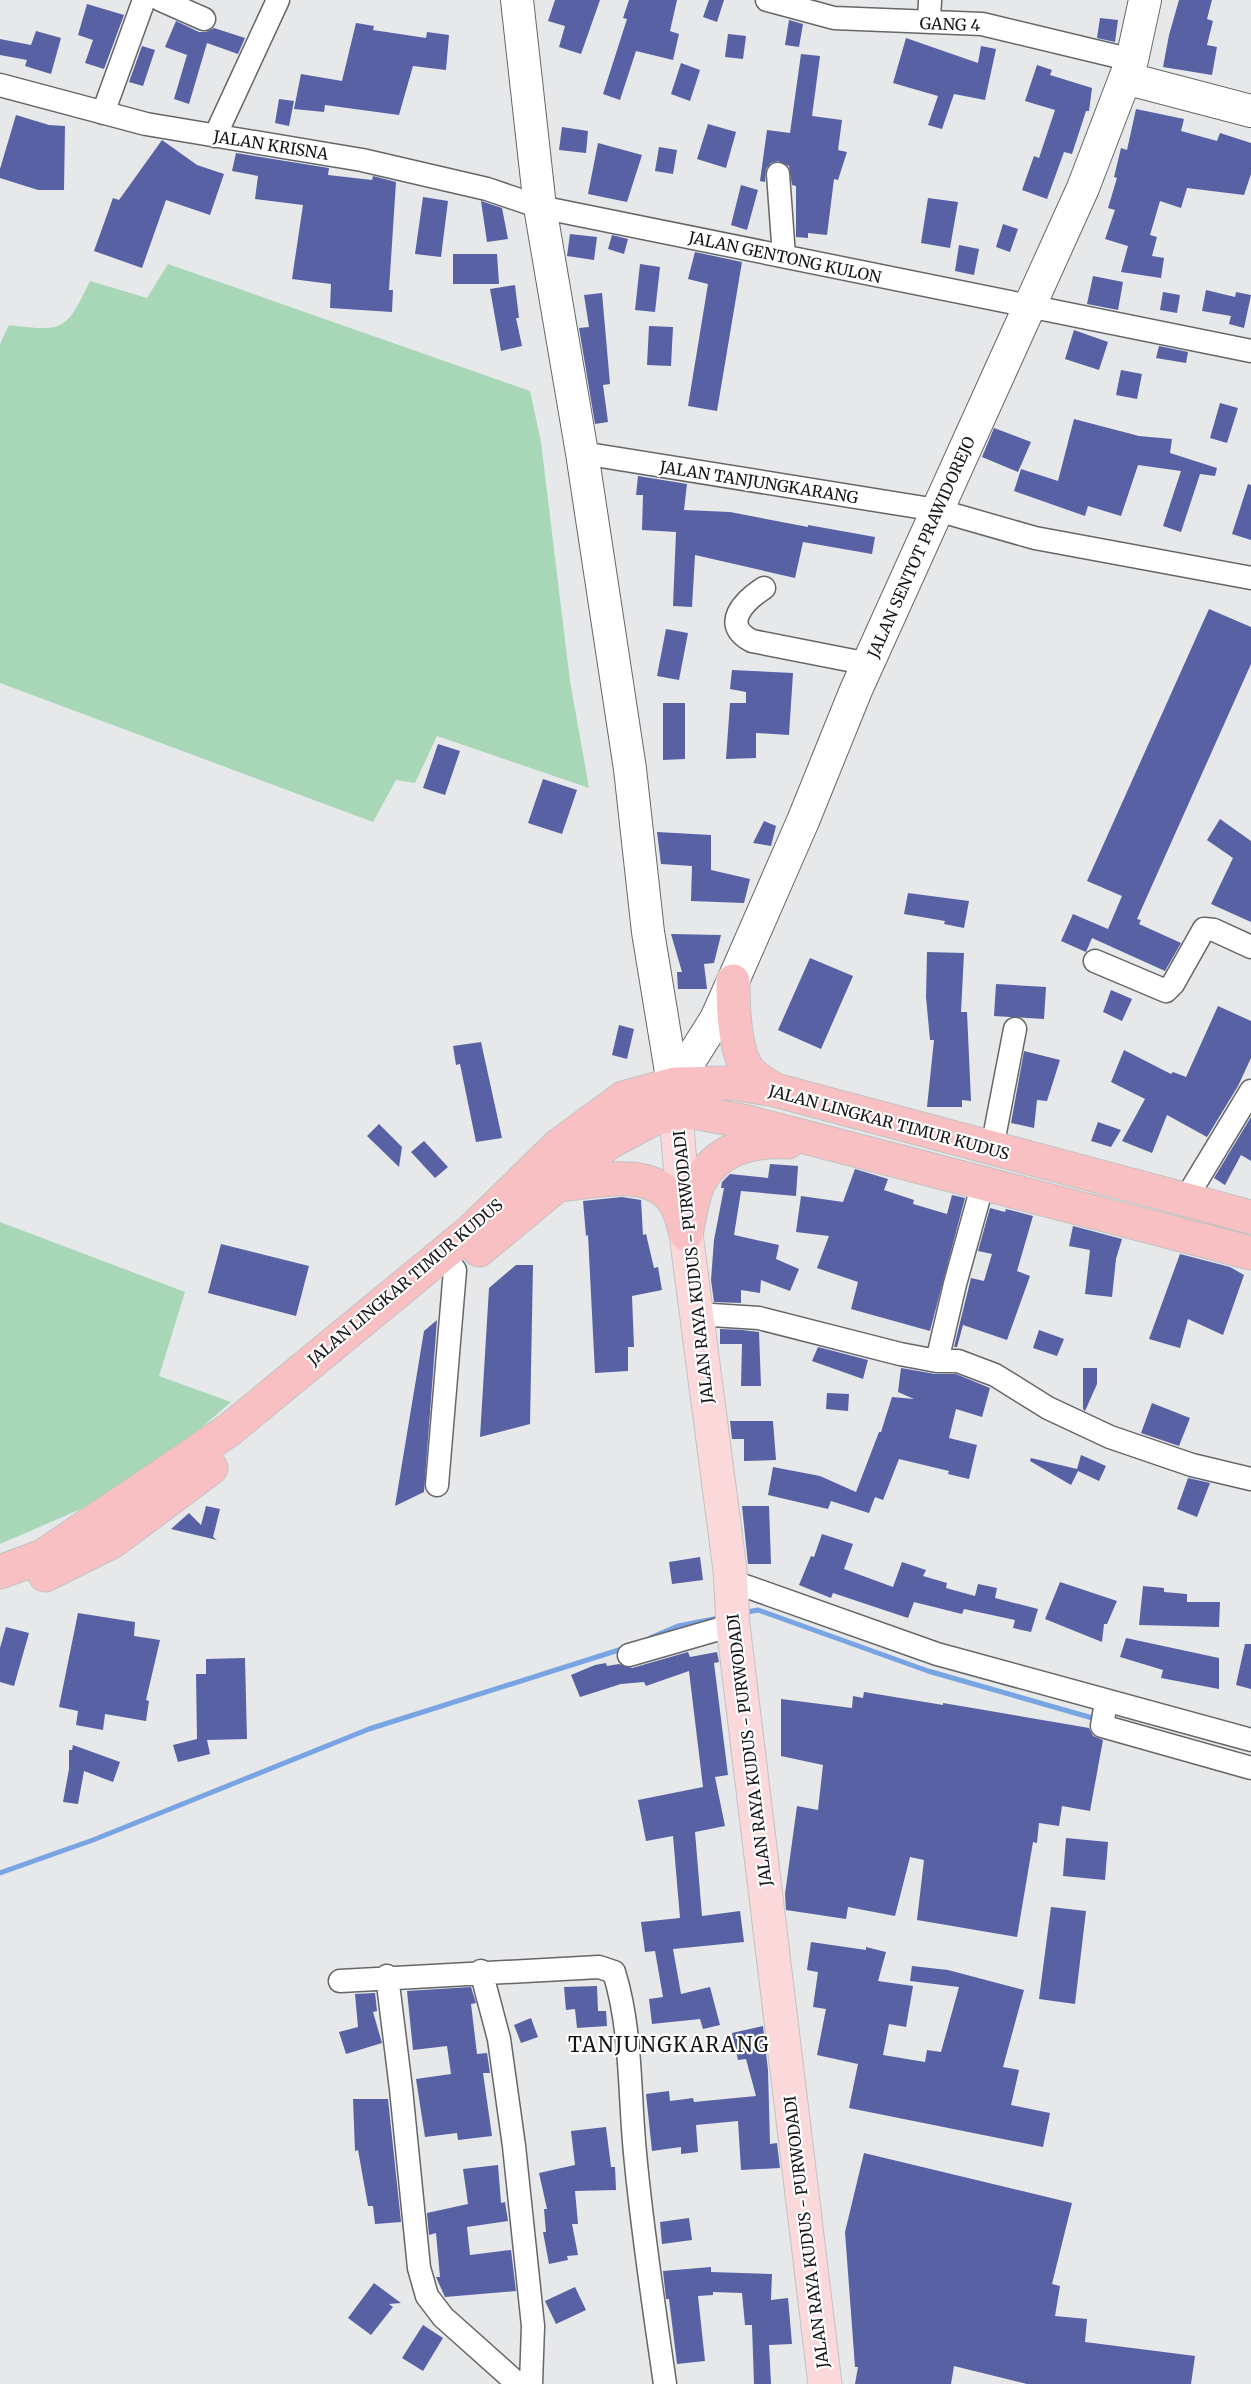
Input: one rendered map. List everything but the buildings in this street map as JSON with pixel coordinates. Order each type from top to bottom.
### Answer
[{"type":"highway","points":[[734,981],[733,1005],[741,1055],[750,1072],[774,1090]]},
{"type":"highway","name":"JALAN LINGKAR TIMUR KUDUS","points":[[0,1572],[43,1556],[229,1430],[471,1231],[559,1145],[623,1098],[675,1100],[732,1083],[774,1090],[1251,1217]]},
{"type":"highway","name":"JALAN LINGKAR TIMUR KUDUS","points":[[675,1100],[693,1112],[747,1122],[1251,1253]]},
{"type":"highway","name":"JALAN LINGKAR TIMUR KUDUS","points":[[0,1589],[56,1571],[113,1541],[244,1444],[608,1143],[653,1119],[675,1100]]},
{"type":"highway","points":[[686,1234],[700,1179],[719,1158],[745,1144],[778,1141],[836,1145]]},
{"type":"highway","points":[[559,1185],[643,1179],[663,1188],[676,1204],[686,1234]]},
{"type":"main road","points":[[517,0],[540,207],[582,453],[630,769],[648,932],[675,1100]]},
{"type":"main road","name":"JALAN SENTOT PRAWIDOREJO","points":[[675,1100],[734,981],[869,664],[1083,188],[1129,69],[1145,0]]},
{"type":"main road","points":[[1129,69],[1251,111]]},
{"type":"main road","name":"JALAN RAYA KUDUS - PURWODADI","points":[[675,1100],[686,1234],[731,1586],[733,1625],[825,2384]]},
{"type":"street","points":[[103,113],[144,0]]},
{"type":"street","points":[[161,0],[204,19]]},
{"type":"street","points":[[215,136],[278,0]]},
{"type":"street","name":"GANG 4","points":[[767,0],[834,18],[929,11],[982,24],[1129,69]]},
{"type":"street","name":"JALAN KRISNA","points":[[0,85],[103,113],[215,136],[362,160],[488,189],[540,207]]},
{"type":"street","points":[[778,174],[784,256]]},
{"type":"street","name":"JALAN GENTONG KULON","points":[[540,207],[1029,308],[1251,351]]},
{"type":"street","name":"JALAN TANJUNGKARANG","points":[[582,453],[937,510],[1035,538],[1251,578]]},
{"type":"street","points":[[764,588],[740,607],[738,629],[742,636],[752,641],[869,664]]},
{"type":"street","points":[[1095,961],[1166,991],[1173,984],[1204,929],[1214,930],[1251,947]]},
{"type":"street","points":[[992,1148],[1015,1029]]},
{"type":"street","points":[[1185,1200],[1251,1091]]},
{"type":"street","points":[[937,1361],[955,1284],[983,1183]]},
{"type":"street","points":[[437,1485],[455,1270]]},
{"type":"street","points":[[696,1314],[759,1318],[900,1354],[937,1361],[958,1361],[995,1375],[1048,1408],[1110,1437],[1192,1465],[1251,1479]]},
{"type":"street","points":[[731,1586],[1104,1710],[1251,1740]]},
{"type":"street","points":[[629,1655],[733,1625]]},
{"type":"street","points":[[1104,1710],[1104,1727],[1251,1768]]},
{"type":"street","points":[[340,1981],[481,1971],[599,1967],[614,1972],[626,2028],[645,2243],[665,2384]]},
{"type":"street","points":[[481,1971],[499,2039],[515,2158],[533,2326],[531,2384]]},
{"type":"street","points":[[387,1977],[419,2268],[427,2296],[443,2317],[518,2384]]},
{"type":"green space","points":[[168,264],[530,391],[541,442],[570,681],[589,788],[437,736],[415,783],[396,780],[373,822],[0,683],[0,344],[9,325],[41,328],[61,324],[75,310],[90,281],[147,298]]},
{"type":"green space","points":[[0,1222],[185,1292],[159,1376],[231,1402],[157,1466],[104,1499],[0,1544]]},
{"type":"waterway","points":[[742,1613],[758,1610],[928,1671],[1096,1719]]},
{"type":"waterway","points":[[650,1638],[678,1626],[719,1618]]},
{"type":"waterway","points":[[0,1873],[93,1840],[369,1729],[625,1648]]},
{"type":"district","name":"TANJUNGKARANG","points":[[669,2044]]}]
